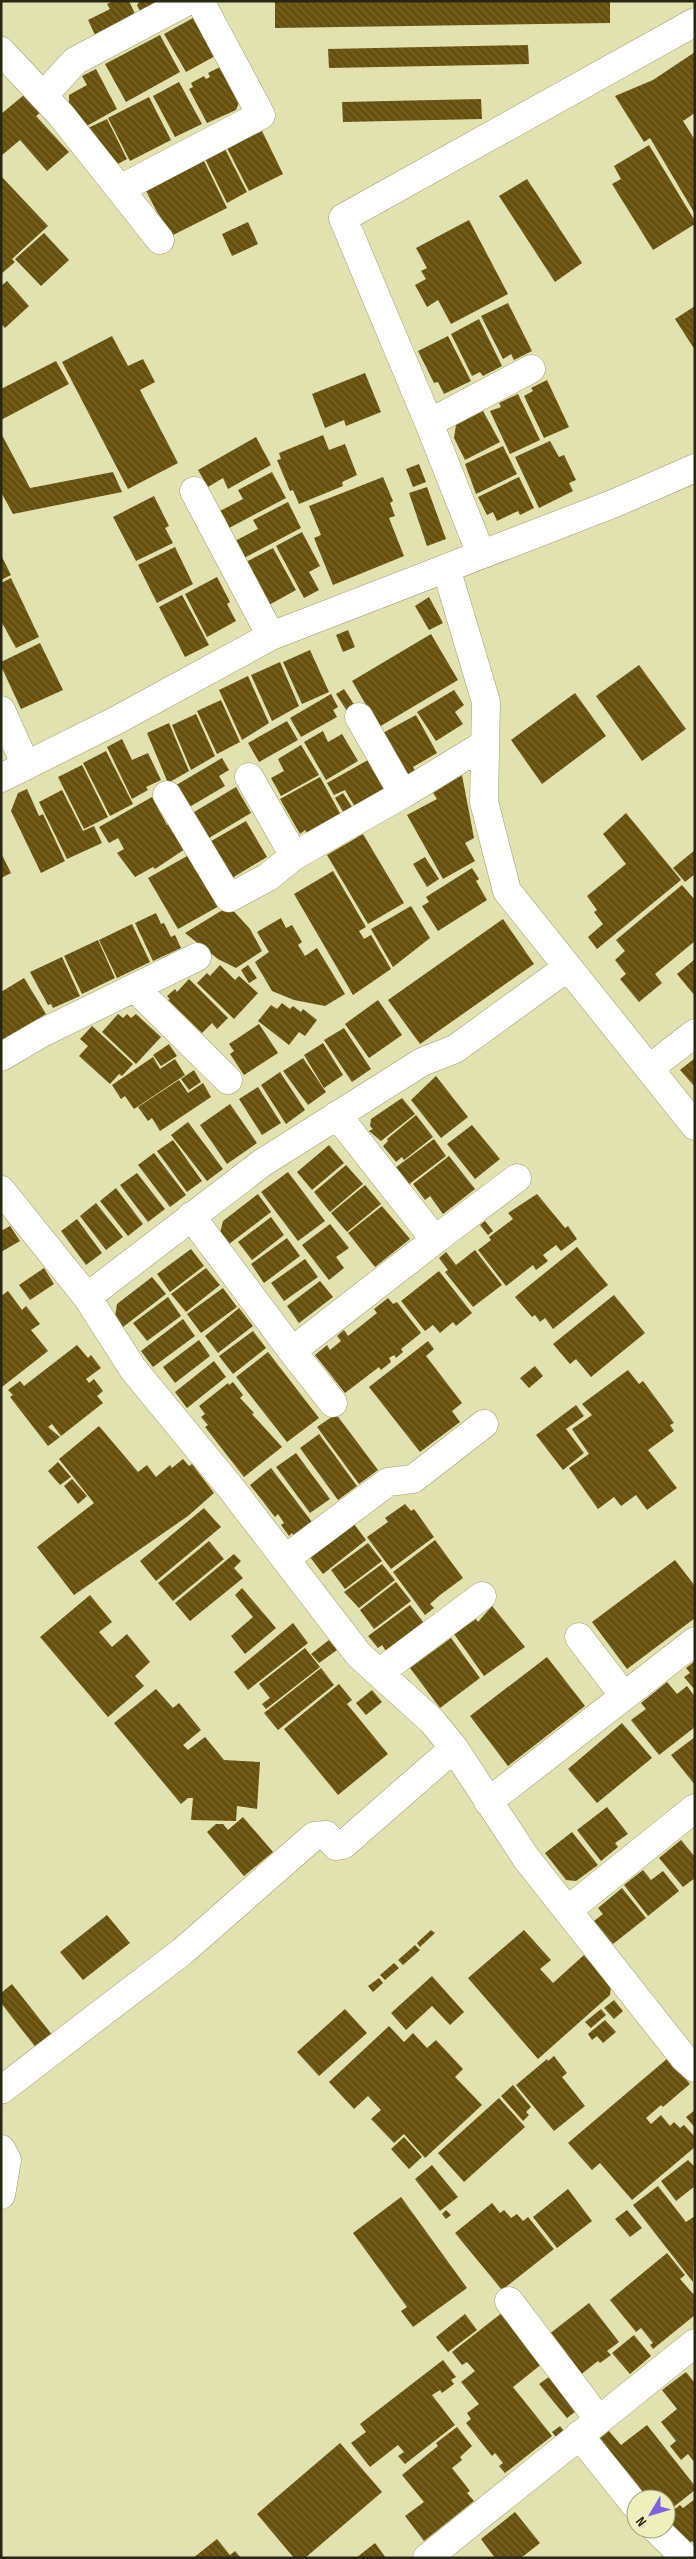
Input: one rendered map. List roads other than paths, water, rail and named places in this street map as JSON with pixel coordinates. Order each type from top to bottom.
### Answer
[{"type":"street","points":[[43,96],[75,61],[188,1]]},
{"type":"street","points":[[120,189],[262,116],[200,1]]},
{"type":"street","points":[[482,554],[343,218],[695,22]]},
{"type":"street","points":[[1,51],[43,96],[160,240]]},
{"type":"street","points":[[429,423],[532,369]]},
{"type":"street","points":[[1,778],[117,720],[271,636],[615,503],[695,468]]},
{"type":"street","points":[[194,491],[271,636]]},
{"type":"street","points":[[446,568],[486,702],[484,802],[507,891],[695,1126]]},
{"type":"street","points":[[1,710],[26,766]]},
{"type":"street","points":[[359,717],[403,794]]},
{"type":"street","points":[[167,795],[229,898],[268,877],[294,856],[403,794],[485,744]]},
{"type":"street","points":[[249,778],[294,856]]},
{"type":"street","points":[[1,1058],[42,1033],[197,957]]},
{"type":"street","points":[[87,1297],[262,1163],[422,1062],[455,1049],[568,967]]},
{"type":"street","points":[[135,988],[228,1080]]},
{"type":"street","points":[[650,1068],[695,1034]]},
{"type":"street","points":[[337,1115],[435,1240]]},
{"type":"street","points":[[292,1351],[517,1178]]},
{"type":"street","points":[[1,1190],[87,1297],[133,1369],[230,1487],[359,1655],[432,1721],[454,1748],[526,1858],[684,2058],[695,2068]]},
{"type":"street","points":[[191,1216],[292,1351],[333,1402]]},
{"type":"street","points":[[285,1559],[388,1482],[414,1479],[484,1424]]},
{"type":"street","points":[[379,1673],[482,1596]]},
{"type":"street","points":[[578,1637],[624,1696]]},
{"type":"street","points":[[488,1802],[695,1640]]},
{"type":"street","points":[[1,2090],[183,1951],[314,1836],[326,1836],[336,1846],[343,1845],[454,1748]]},
{"type":"street","points":[[568,1910],[694,1811]]},
{"type":"street","points":[[1,2149],[7,2160],[1,2195]]},
{"type":"street","points":[[509,2301],[626,2489]]},
{"type":"street","points":[[427,2558],[695,2343]]},
{"type":"street","points":[[666,2539],[686,2558]]}]
